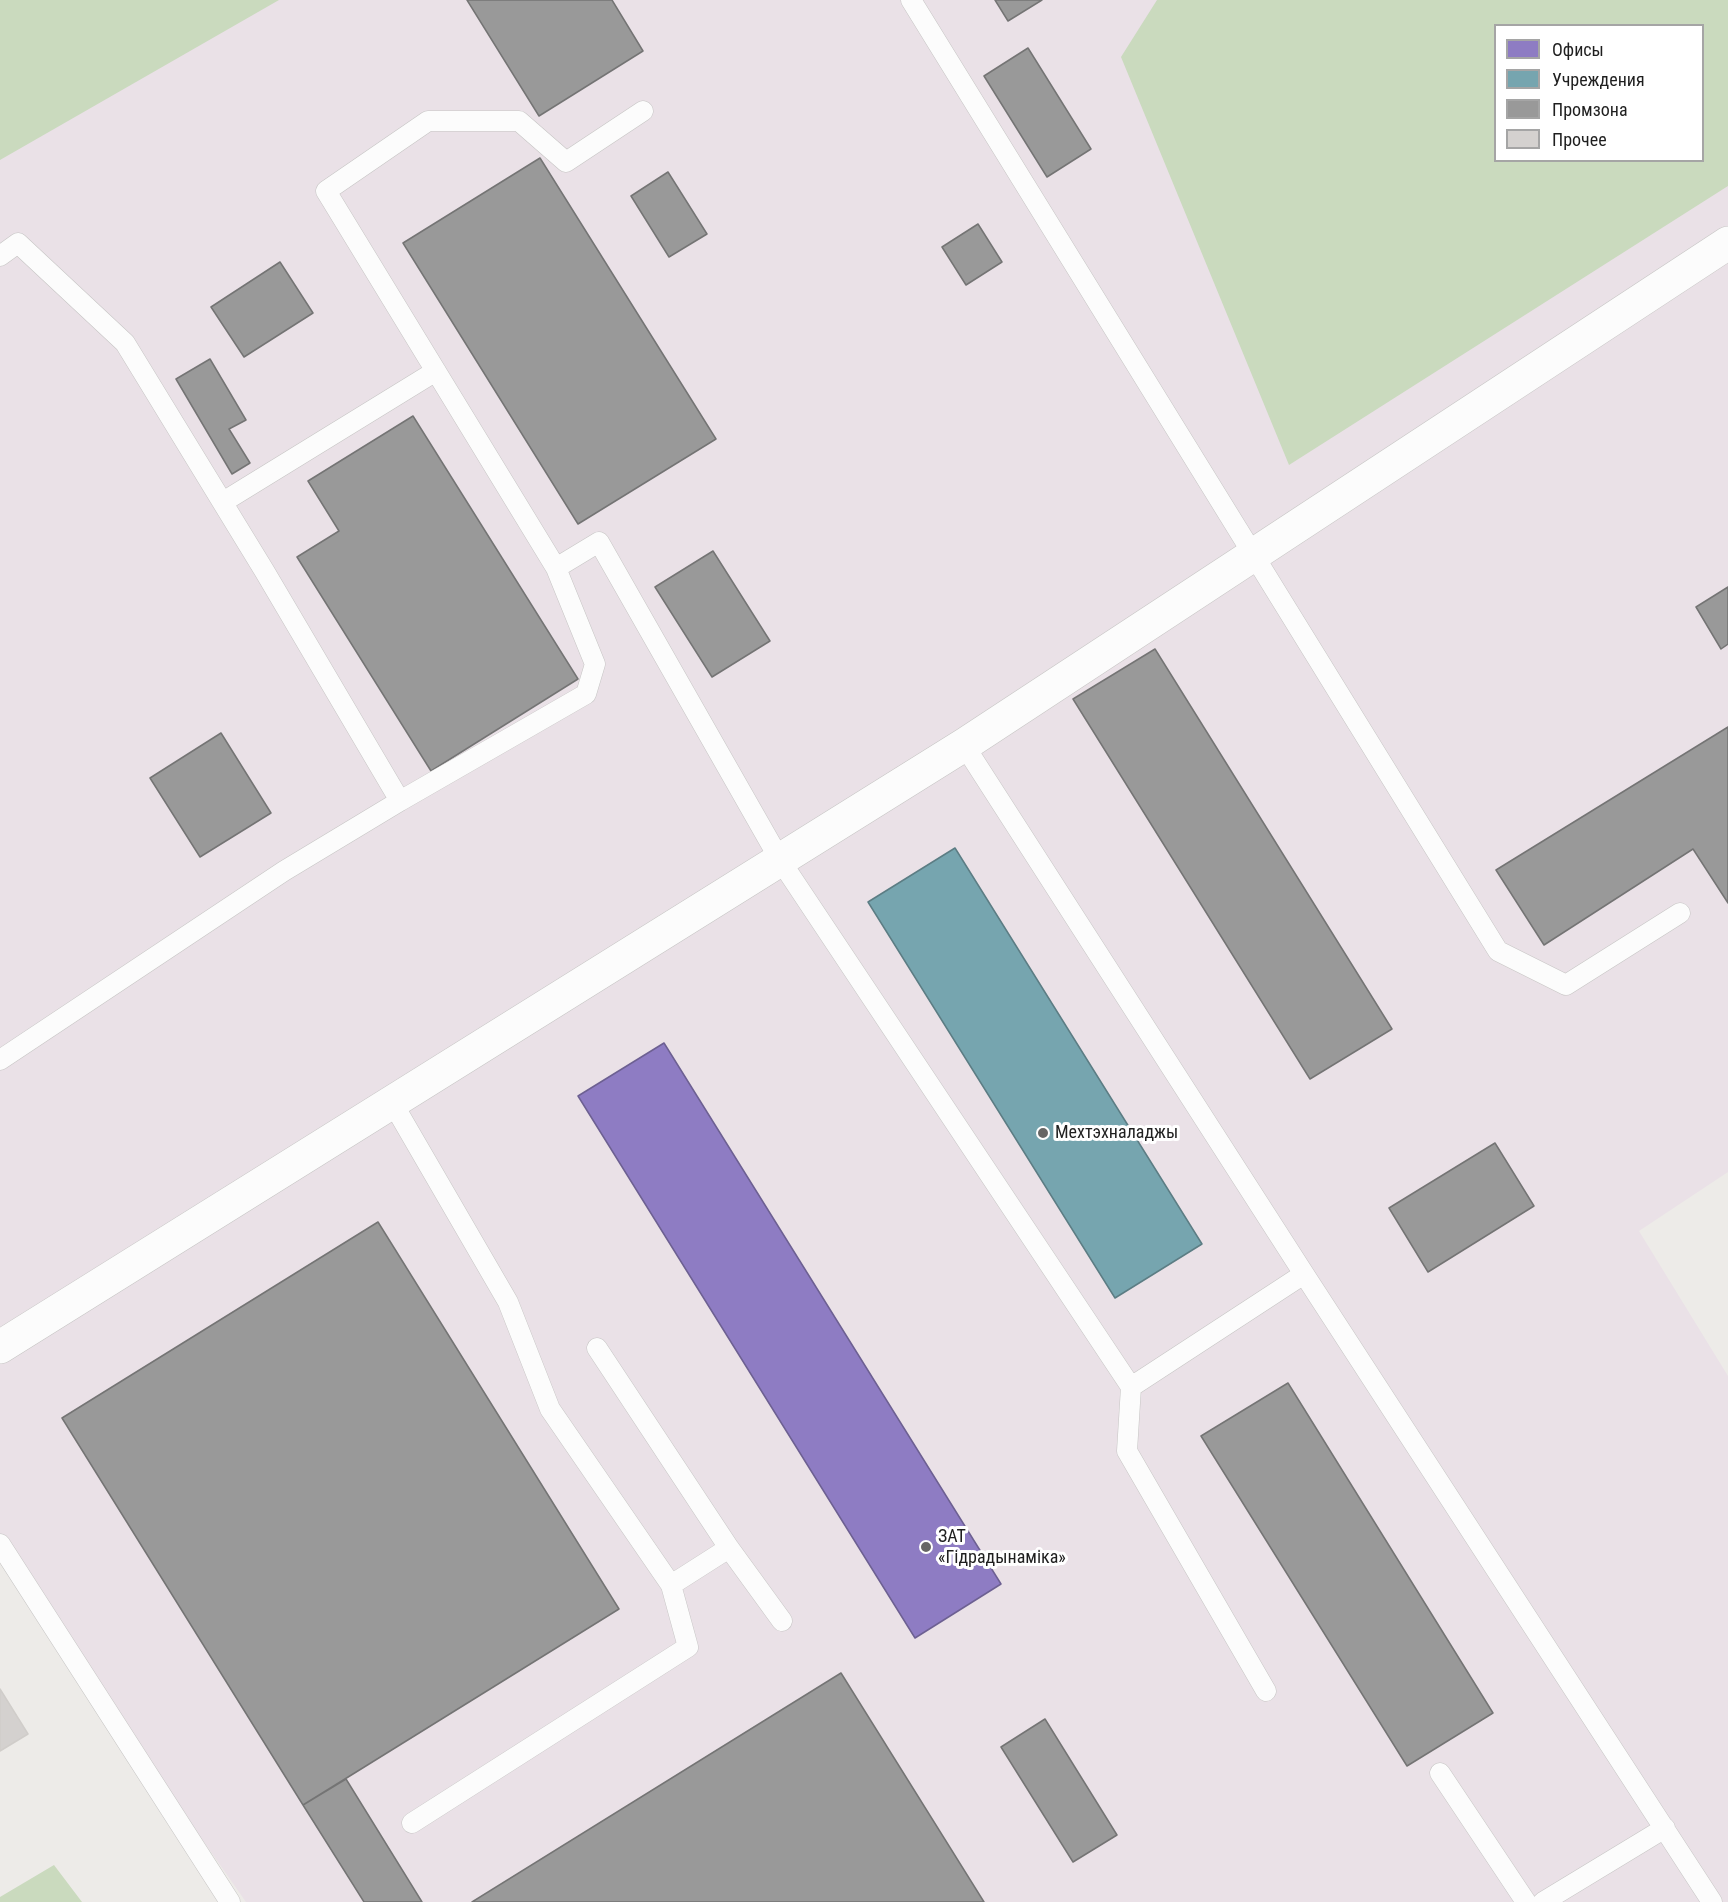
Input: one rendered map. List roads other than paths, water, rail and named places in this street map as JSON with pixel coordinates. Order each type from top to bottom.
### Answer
[{"type":"street","points":[[0,1347],[964,744],[1728,243]]},
{"type":"lane","points":[[911,0],[1498,951],[1566,985],[1680,913]]},
{"type":"lane","points":[[0,1060],[284,871],[586,694],[595,664],[556,568],[326,190],[428,121],[519,121],[566,162],[644,111]]},
{"type":"lane","points":[[0,256],[18,243],[124,343],[223,502],[400,801]]},
{"type":"lane","points":[[223,502],[435,371]]},
{"type":"lane","points":[[556,568],[599,542],[780,860],[1131,1387],[1127,1451],[1266,1691]]},
{"type":"lane","points":[[964,744],[1304,1274],[1712,1902]]},
{"type":"lane","points":[[392,1102],[508,1302],[550,1409],[671,1585],[688,1647],[412,1823]]},
{"type":"lane","points":[[1131,1387],[1304,1274]]},
{"type":"lane","points":[[597,1348],[729,1548],[782,1622]]},
{"type":"lane","points":[[0,1544],[230,1902]]},
{"type":"lane","points":[[671,1585],[729,1548]]},
{"type":"lane","points":[[1440,1773],[1526,1902]]},
{"type":"lane","points":[[1543,1902],[1665,1828]]},
{"type":"place","name":"Мехтэхналаджы","points":[[1043,1133]]},
{"type":"place","name":"ЗАТ «Гідрадынаміка»","points":[[926,1547]]}]
